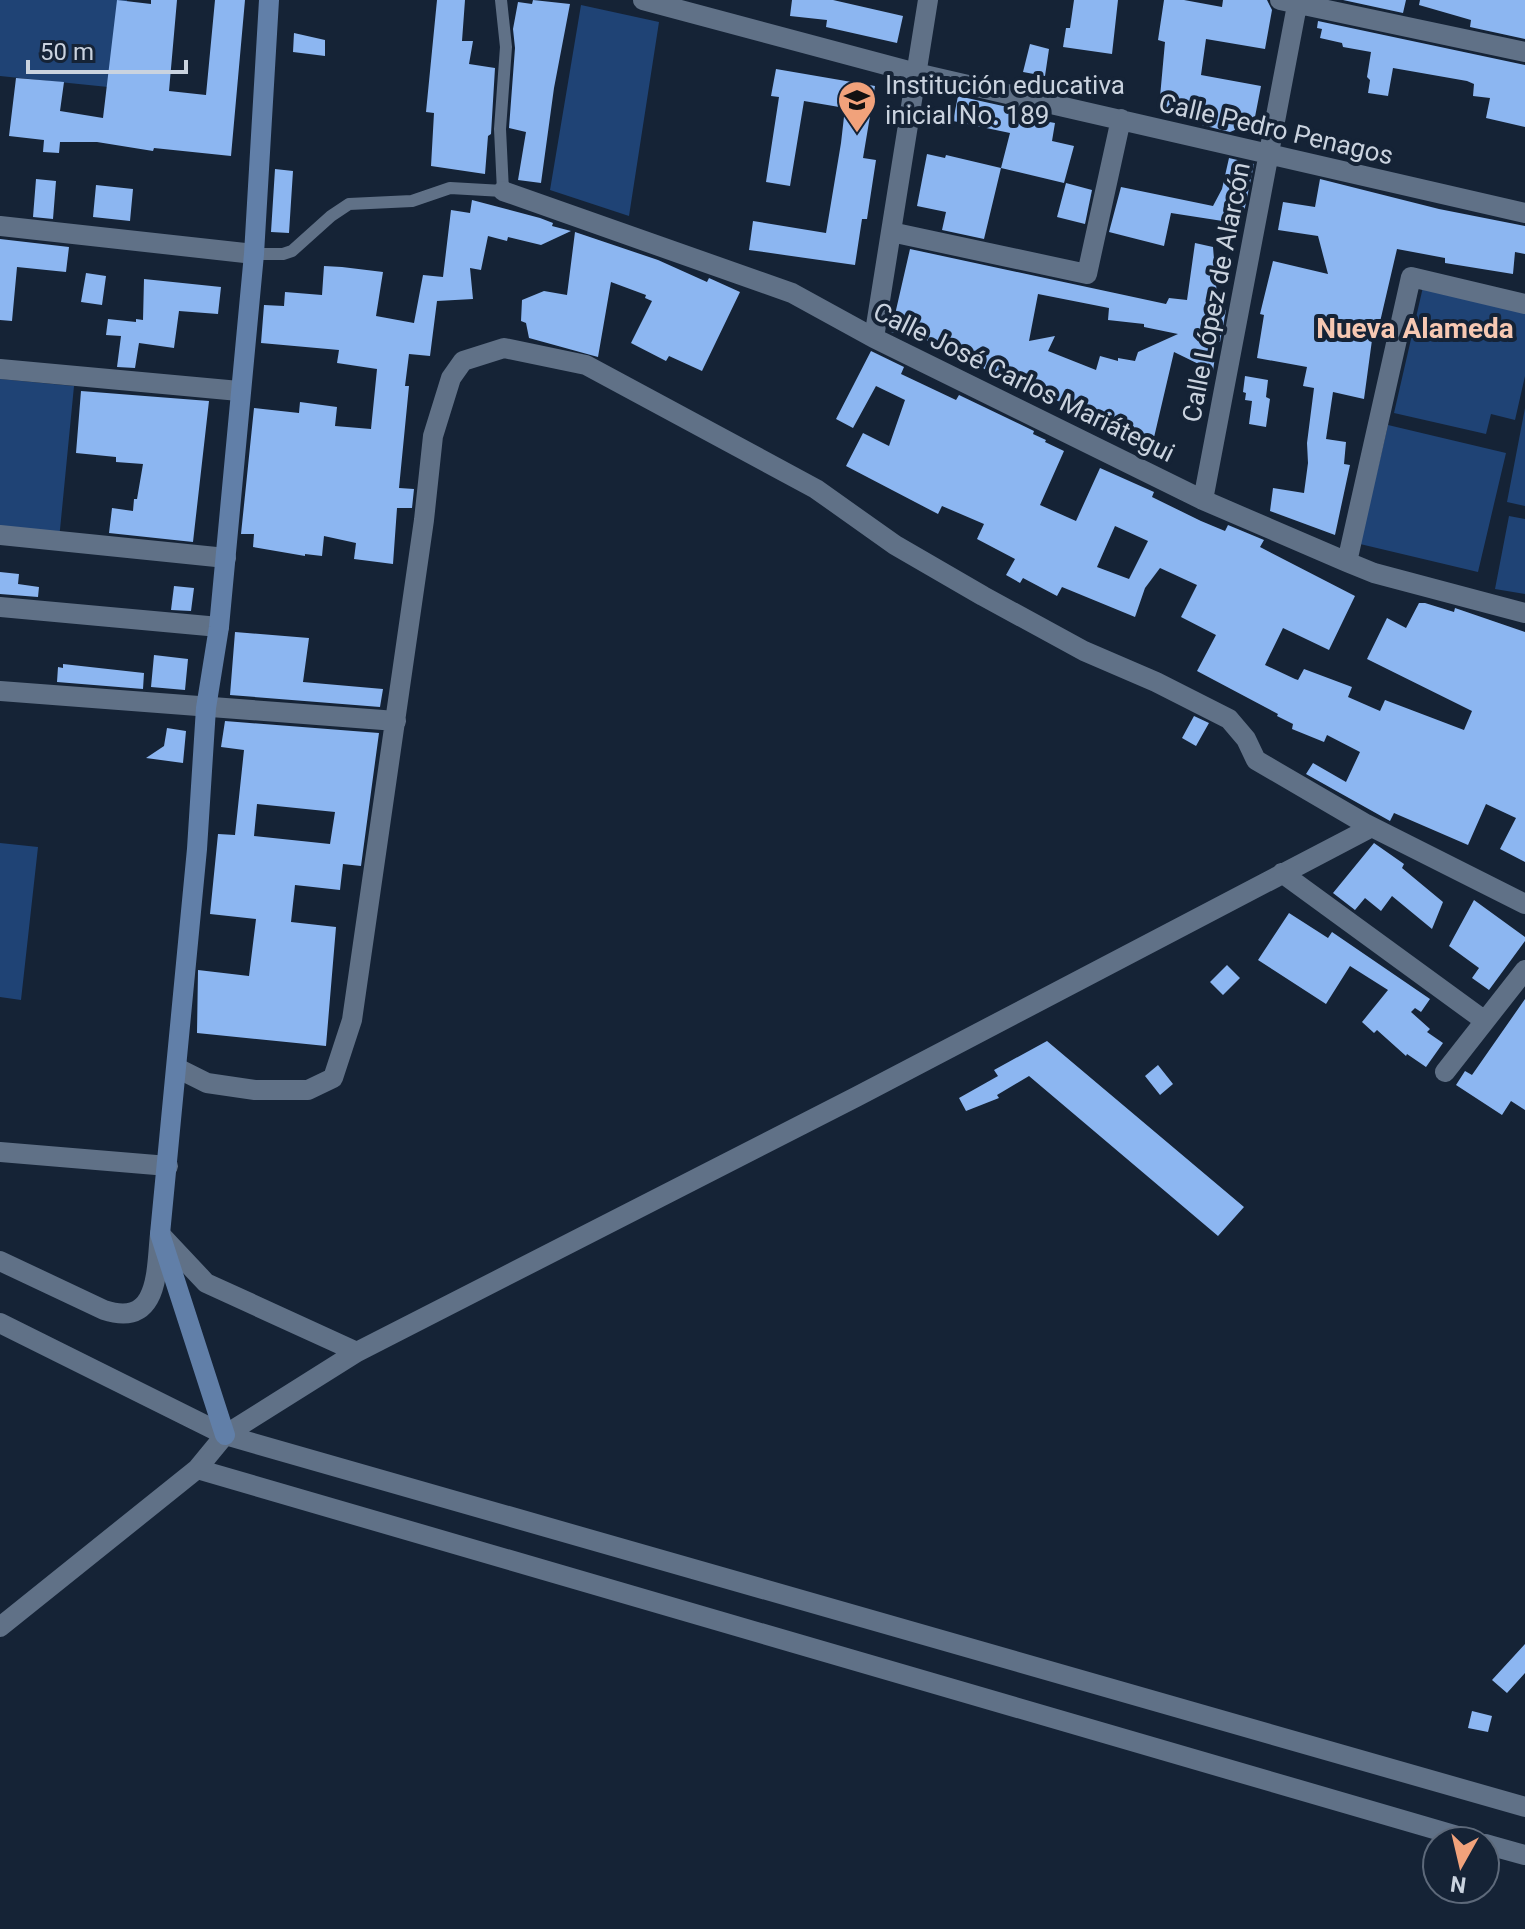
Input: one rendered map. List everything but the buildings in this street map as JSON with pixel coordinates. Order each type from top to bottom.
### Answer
[{"type":"street","points":[[0,1261],[115,1313],[141,1309],[151,1297],[155,1285],[197,849],[206,708],[219,627],[254,254],[269,0]]},
{"type":"street","name":"Calle Pedro Penagos","points":[[643,0],[916,73],[1525,213]]},
{"type":"street","points":[[874,338],[928,0]]},
{"type":"street","points":[[1292,1],[1525,52]]},
{"type":"street","name":"Calle López de Alarcón","points":[[1203,500],[1269,155],[1292,1]]},
{"type":"street","points":[[891,232],[1087,274],[1121,119]]},
{"type":"street","name":"Calle José Carlos Mariátegui","points":[[503,191],[792,293],[874,338],[1203,500],[1347,562],[1374,573],[1525,613]]},
{"type":"street","points":[[0,226],[254,254]]},
{"type":"street","points":[[1347,562],[1411,277],[1525,304]]},
{"type":"street","points":[[177,1068],[207,1083],[255,1090],[308,1090],[333,1078],[352,1020],[424,520],[433,436],[451,378],[463,361],[504,348],[586,365],[816,489],[895,545],[983,596],[1084,651],[1156,682],[1229,719],[1246,739],[1256,760],[1372,827],[1525,904]]},
{"type":"street","points":[[0,369],[239,391]]},
{"type":"street","points":[[0,535],[226,558]]},
{"type":"street","points":[[0,607],[219,627]]},
{"type":"street","points":[[0,691],[396,721]]},
{"type":"street","points":[[0,1627],[197,1469],[225,1435],[357,1352],[842,1104],[1372,827]]},
{"type":"street","points":[[1282,873],[1485,1021]]},
{"type":"street","points":[[1445,1072],[1525,970]]},
{"type":"street","points":[[0,1152],[168,1166]]},
{"type":"street","points":[[160,1234],[206,1283],[357,1352]]},
{"type":"street","points":[[160,1234],[225,1435]]},
{"type":"street","points":[[0,1323],[225,1435],[1525,1807]]},
{"type":"street","points":[[197,1469],[1421,1825]]},
{"type":"street","points":[[1501,1848],[1525,1855]]},
{"type":"lane","points":[[254,254],[292,251],[349,204],[412,201],[450,188],[503,191],[500,129],[506,47],[501,0]]},
{"type":"shaded area","points":[[0,0],[127,0],[118,88],[0,76]]},
{"type":"shaded area","points":[[581,5],[659,22],[629,216],[550,190]]},
{"type":"shaded area","points":[[1423,287],[1525,311],[1525,376],[1515,420],[1491,414],[1486,434],[1394,413]]},
{"type":"shaded area","points":[[0,379],[74,386],[59,540],[0,534]]},
{"type":"shaded area","points":[[1525,408],[1525,506],[1507,502]]},
{"type":"shaded area","points":[[1388,425],[1506,453],[1478,572],[1360,544]]},
{"type":"shaded area","points":[[1509,516],[1525,519],[1525,594],[1495,589]]},
{"type":"shaded area","points":[[0,843],[38,847],[21,1000],[0,997]]},
{"type":"place","name":"Institución educativa inicial No. 189","points":[[857,134]]},
{"type":"district","name":"Nueva Alameda","points":[[1415,328]]}]
